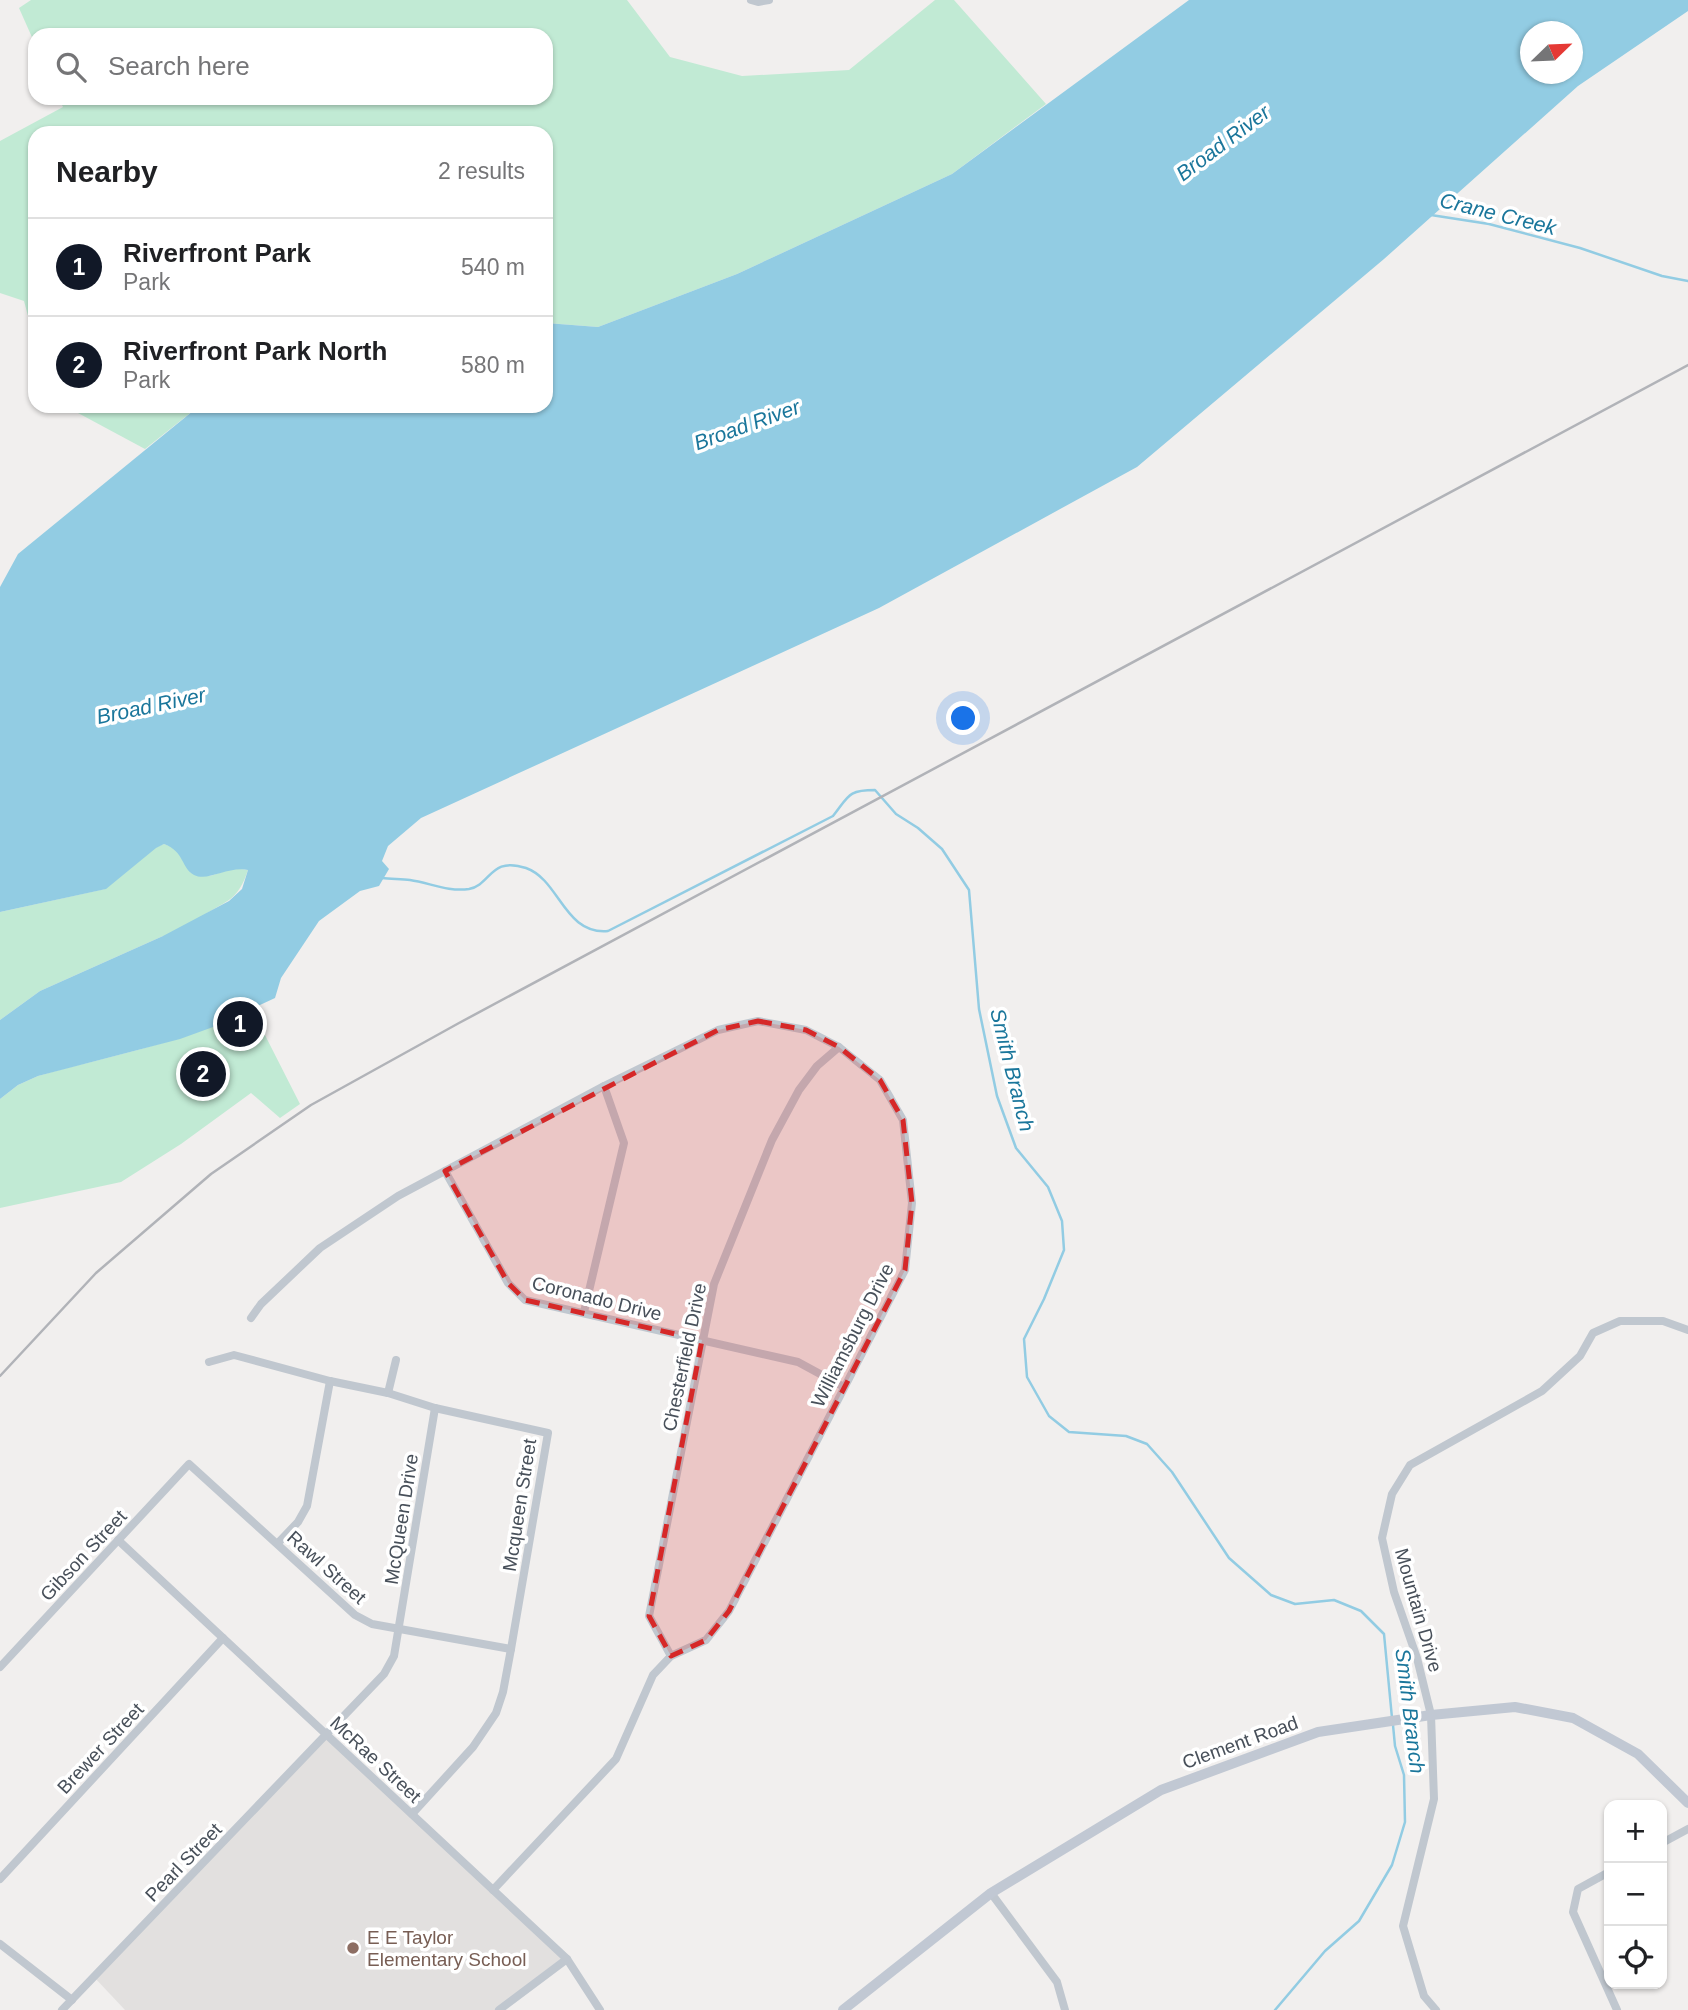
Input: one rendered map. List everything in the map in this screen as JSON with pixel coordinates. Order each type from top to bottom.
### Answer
[{"type":"street","points":[[751,0],[769,0]]},
{"type":"street","name":"Williamsburg Drive","points":[[251,1318],[261,1304],[320,1248],[398,1196],[604,1086],[718,1030],[758,1021],[806,1030],[839,1047],[880,1080],[903,1120],[912,1203],[905,1270],[729,1611],[706,1640],[671,1656],[653,1675],[616,1759],[493,1890]]},
{"type":"street","name":"Chesterfield Drive","points":[[671,1656],[649,1616],[714,1284],[772,1140],[799,1090],[817,1066],[839,1047]]},
{"type":"street","points":[[584,1312],[624,1143],[604,1086]]},
{"type":"street","name":"Coronado Drive","points":[[445,1171],[508,1283],[525,1300],[798,1362],[844,1387]]},
{"type":"street","name":"Mountain Drive","points":[[1436,2010],[1424,1996],[1403,1926],[1434,1799],[1431,1716],[1417,1658],[1394,1592],[1382,1538],[1392,1494],[1410,1465],[1542,1391],[1580,1356],[1593,1333],[1620,1321],[1663,1321],[1688,1330]]},
{"type":"street","name":"Mcqueen Street","points":[[209,1362],[234,1355],[330,1381],[388,1393],[435,1408],[548,1433],[511,1649],[496,1713],[473,1747],[412,1814]]},
{"type":"street","points":[[388,1393],[396,1360]]},
{"type":"street","points":[[278,1543],[298,1522],[307,1506],[330,1381]]},
{"type":"street","name":"McQueen Drive","points":[[327,1735],[384,1674],[394,1656],[435,1408]]},
{"type":"street","name":"Rawl Street","points":[[189,1464],[355,1615],[372,1624],[511,1649]]},
{"type":"street","name":"Gibson Street","points":[[0,1667],[189,1464]]},
{"type":"street","name":"McRae Street","points":[[118,1540],[567,1959],[600,2010]]},
{"type":"street","name":"Brewer Street","points":[[0,1879],[223,1638]]},
{"type":"street","name":"Clement Road","points":[[843,2010],[991,1894],[1161,1790],[1318,1732],[1515,1707],[1573,1718],[1639,1754],[1688,1803]]},
{"type":"street","name":"Pearl Street","points":[[62,2010],[327,1735]]},
{"type":"street","points":[[1667,1840],[1688,1829]]},
{"type":"street","points":[[1604,1875],[1578,1889],[1573,1912],[1617,2010]]},
{"type":"street","points":[[991,1894],[1057,1982],[1065,2010]]},
{"type":"street","points":[[0,1944],[72,2000]]},
{"type":"street","points":[[499,2010],[567,1959]]},
{"type":"highlighted area","points":[[758,1021],[806,1030],[839,1047],[880,1080],[903,1120],[912,1203],[905,1270],[729,1611],[706,1640],[671,1656],[649,1616],[702,1340],[525,1300],[508,1283],[445,1171],[718,1030]]},
{"type":"shaded area","points":[[327,1735],[567,1959],[499,2010],[125,2010],[94,1977]]},
{"type":"green space","points":[[31,0],[627,0],[670,57],[742,76],[849,70],[935,0],[954,0],[1046,104],[952,174],[737,274],[598,327],[553,324],[553,126],[28,126],[28,316],[24,301],[0,293],[0,141],[63,107],[62,105],[553,105],[553,28],[28,28],[19,8]]},
{"type":"green space","points":[[78,413],[190,413],[145,449]]},
{"type":"green space","points":[[164,844],[175,848],[191,873],[210,876],[234,868],[248,870],[236,893],[204,915],[300,1104],[280,1118],[251,1093],[181,1144],[121,1182],[0,1208],[0,1099],[18,1085],[38,1076],[169,1041],[244,1012],[163,936],[40,991],[0,1020],[0,912],[105,889],[156,847]]},
{"type":"water","name":"Broad River","points":[[1189,0],[1688,0],[1688,11],[1583,83],[1583,21],[1520,21],[1520,84],[1581,84],[1384,259],[1137,467],[879,608],[421,818],[388,846],[382,861],[389,869],[379,886],[360,891],[319,921],[281,978],[275,998],[180,1039],[38,1076],[18,1085],[0,1099],[0,1020],[40,991],[163,936],[229,901],[242,889],[248,870],[233,870],[200,877],[190,872],[176,851],[164,844],[106,889],[0,912],[0,587],[18,554],[190,413],[553,413],[553,324],[598,327],[737,274],[952,174]]},
{"type":"waterway","name":"Crane Creek","points":[[1431,215],[1489,224],[1580,248],[1662,276],[1688,281]]},
{"type":"waterway","name":"Smith Branch","points":[[382,878],[410,880],[461,890],[476,886],[498,868],[514,865],[537,874],[581,925],[593,930],[608,931],[833,816],[854,793],[875,790],[896,814],[918,828],[942,849],[969,890],[979,1009],[997,1096],[1016,1148],[1048,1187],[1062,1221],[1064,1250],[1024,1339],[1027,1377],[1049,1416],[1069,1432],[1126,1436],[1147,1444],[1172,1472],[1229,1558],[1271,1595],[1295,1604],[1334,1600],[1361,1611],[1384,1634],[1392,1718]]},
{"type":"waterway","name":"Smith Branch","points":[[1275,2010],[1325,1951],[1359,1921],[1392,1865],[1405,1822],[1404,1775],[1395,1746],[1393,1725]]},
{"type":"railway","points":[[0,1376],[96,1273],[211,1174],[311,1105],[459,1023],[1688,365]]},
{"type":"place","name":"Riverfront Park","points":[[240,1024]]},
{"type":"place","name":"Riverfront Park North","points":[[203,1074]]},
{"type":"place","name":"E E Taylor Elementary School","points":[[353,1948]]}]
